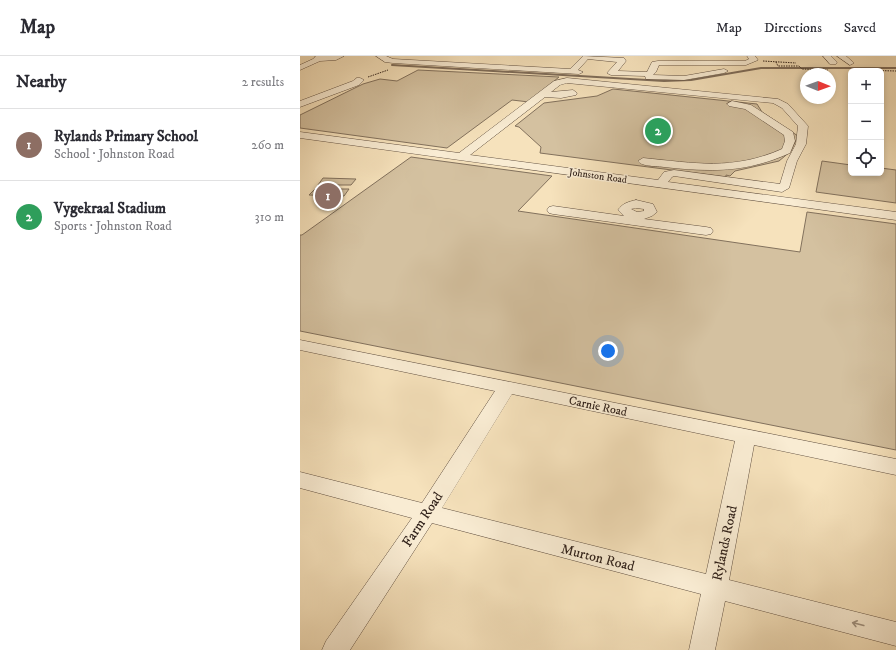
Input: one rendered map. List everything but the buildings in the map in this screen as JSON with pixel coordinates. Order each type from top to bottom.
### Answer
[{"type":"street","points":[[300,63],[313,58],[336,58],[340,56]]},
{"type":"street","points":[[380,56],[388,60],[424,59],[463,65],[589,72]]},
{"type":"street","points":[[463,65],[466,56]]},
{"type":"street","points":[[579,56],[621,60],[622,61],[608,73],[632,74],[650,74],[655,68],[719,68],[735,65],[747,60]]},
{"type":"street","points":[[826,56],[833,62]]},
{"type":"street","points":[[841,56],[850,63]]},
{"type":"street","points":[[573,71],[583,59],[589,57]]},
{"type":"street","points":[[300,68],[313,58]]},
{"type":"street","points":[[498,67],[506,60]]},
{"type":"street","points":[[632,74],[635,76],[656,78],[684,78],[736,69],[747,60]]},
{"type":"street","points":[[535,69],[544,61]]},
{"type":"street","points":[[300,104],[356,84],[360,80]]},
{"type":"street","points":[[461,157],[542,94],[559,82],[570,80],[716,98],[748,107],[789,134],[790,141],[786,152],[769,160],[758,163],[727,168],[643,161]]},
{"type":"street","points":[[542,94],[561,96],[573,93]]},
{"type":"street","points":[[618,93],[775,101],[785,106],[803,126],[801,144],[792,161],[785,186],[773,188],[674,173],[668,174],[655,194],[651,212],[633,218]]},
{"type":"street","name":"Johnston Road","points":[[300,135],[461,157],[655,194],[896,216]]},
{"type":"street","points":[[733,181],[740,174],[792,161]]},
{"type":"street","points":[[758,185],[765,168]]},
{"type":"street","points":[[553,210],[633,218],[706,231]]},
{"type":"street","name":"Carnie Road","points":[[300,345],[746,437],[896,466]]},
{"type":"street","name":"Farm Road","points":[[335,650],[507,387]]},
{"type":"street","name":"Rylands Road","points":[[702,650],[746,437]]},
{"type":"street","name":"Murton Road","points":[[300,480],[896,634]]},
{"type":"path","points":[[747,60],[796,63]]},
{"type":"path","points":[[776,62],[778,66],[802,68]]},
{"type":"path","points":[[360,80],[390,69]]},
{"type":"shaded area","points":[[418,70],[559,77],[529,102],[512,100],[447,148],[300,128],[300,115],[363,84],[380,79],[397,81]]},
{"type":"shaded area","points":[[613,89],[757,104],[762,112],[798,136],[791,151],[779,161],[735,171],[730,176],[726,175],[726,177],[540,153],[541,147],[519,127],[515,126],[544,103],[597,96]]},
{"type":"shaded area","points":[[411,157],[552,176],[518,211],[800,252],[807,212],[896,224],[896,450],[300,331],[300,235]]},
{"type":"shaded area","points":[[822,161],[848,165],[848,176],[884,176],[884,168],[896,170],[896,203],[816,192]]},
{"type":"shaded area","points":[[323,178],[356,179],[351,185],[318,185]]},
{"type":"shaded area","points":[[315,189],[349,189],[344,196],[309,195]]},
{"type":"waterway","points":[[392,65],[664,81],[691,80],[761,68],[896,68]]},
{"type":"place","name":"Vygekraal Stadium","points":[[658,131]]},
{"type":"place","name":"Rylands Primary School","points":[[328,196]]}]
